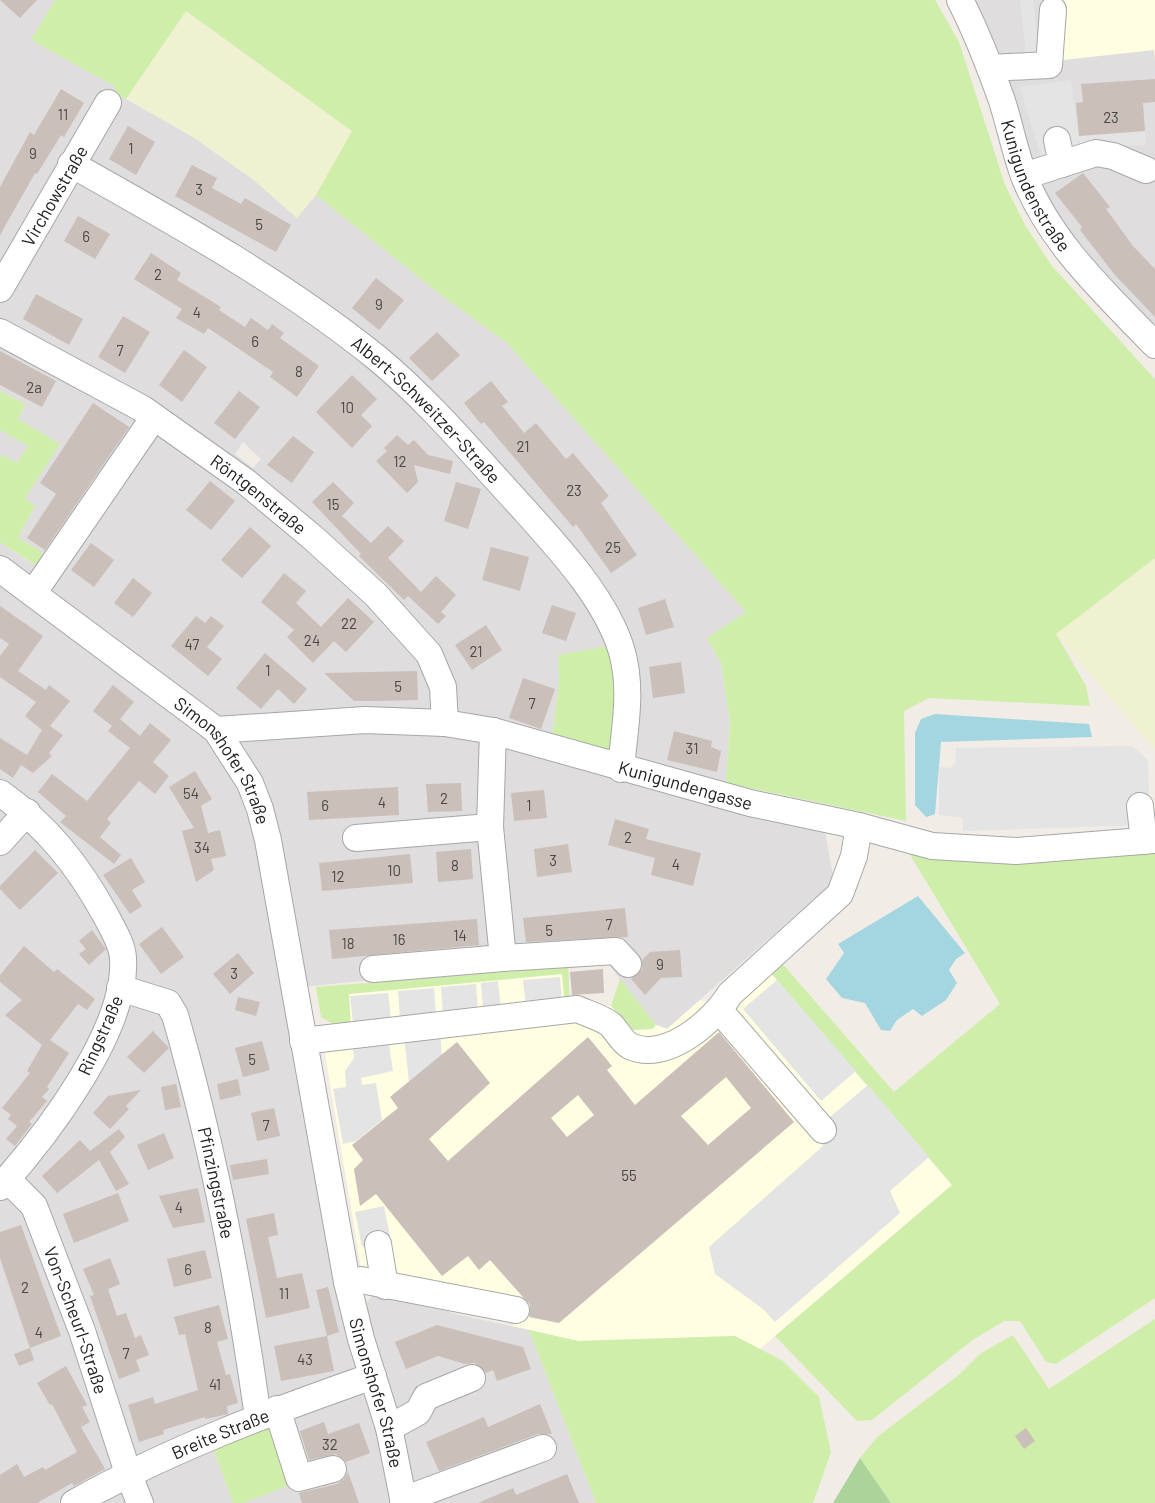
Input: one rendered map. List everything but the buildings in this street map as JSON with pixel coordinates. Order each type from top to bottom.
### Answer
[{"type":"street","name":"Kunigundenstraße","points":[[960,0],[990,68],[1024,176],[1041,211],[1080,267],[1155,345]]},
{"type":"street","points":[[990,68],[1048,65],[1053,10]]},
{"type":"street","name":"Virchowstraße","points":[[0,289],[8,256],[71,164],[108,103]]},
{"type":"street","points":[[1024,176],[1059,152],[1113,156],[1146,170]]},
{"type":"street","name":"Albert-Schweitzer-Straße","points":[[71,164],[209,241],[322,317],[377,359],[429,405],[542,530],[594,596],[610,622],[623,653],[628,711],[621,769]]},
{"type":"street","name":"Röntgenstraße","points":[[0,332],[154,417],[246,482],[376,595],[429,654],[443,687],[445,723]]},
{"type":"street","points":[[34,592],[154,417]]},
{"type":"street","name":"Simonshofer Straße","points":[[0,569],[34,592],[216,730],[250,783],[260,809],[347,1282],[389,1428],[403,1501]]},
{"type":"street","name":"Kunigundengasse","points":[[216,730],[365,720],[445,723],[493,731],[621,769],[750,803],[859,826],[932,846],[1016,851],[1150,841]]},
{"type":"street","points":[[493,731],[490,827],[503,958]]},
{"type":"street","name":"Ringstraße","points":[[0,793],[27,812],[45,829],[83,874],[113,930],[123,958],[120,988],[111,1018],[81,1079],[45,1133],[3,1183]]},
{"type":"street","points":[[1140,806],[1150,841]]},
{"type":"street","points":[[0,842],[27,812]]},
{"type":"street","points":[[303,1041],[577,1009],[609,1024],[628,1045],[649,1051],[692,1035],[720,1011],[730,994],[840,894],[854,856],[859,826]]},
{"type":"street","points":[[356,838],[490,827]]},
{"type":"street","points":[[373,969],[616,951],[628,964]]},
{"type":"street","name":"Pfinzingstraße","points":[[120,988],[168,1003],[175,1015],[213,1160],[245,1328],[267,1413],[299,1478],[333,1469]]},
{"type":"street","points":[[720,1011],[824,1130]]},
{"type":"street","name":"Von-Scheurl-Straße","points":[[3,1183],[34,1206],[82,1331],[140,1503]]},
{"type":"street","points":[[378,1244],[385,1286]]},
{"type":"street","points":[[347,1282],[361,1280],[516,1310]]},
{"type":"street","name":"Breite Straße","points":[[74,1503],[128,1473],[267,1413],[373,1376]]},
{"type":"street","points":[[389,1428],[418,1412],[426,1397],[472,1378]]},
{"type":"street","points":[[403,1501],[543,1449]]},
{"type":"shaded area","points":[[0,0],[55,0],[32,40],[116,87],[115,92],[193,137],[251,178],[297,217],[316,195],[441,295],[507,343],[746,612],[707,638],[721,663],[730,722],[726,783],[824,826],[834,881],[667,1029],[656,1025],[605,960],[515,965],[302,987],[257,777],[245,748],[232,731],[0,559],[0,542],[34,565],[43,553],[18,538],[35,506],[24,498],[60,444],[18,419],[25,404],[0,391]],"holes":[[[243,442],[261,459],[253,468],[235,454]],[[607,646],[552,738],[559,683],[559,655]]]},
{"type":"shaded area","points":[[975,0],[1155,0],[1155,329],[1072,235],[1037,184],[1005,71]]},
{"type":"shaded area","points":[[1020,0],[1033,0],[1039,53],[1026,53]]},
{"type":"shaded area","points":[[1057,0],[1155,0],[1155,60],[1154,50],[1063,60]]},
{"type":"shaded area","points":[[186,11],[353,132],[316,195],[297,218],[251,178],[193,137],[126,99]]},
{"type":"shaded area","points":[[1071,80],[1079,136],[1145,131],[1146,145],[1085,148],[1041,158],[1020,87]]},
{"type":"shaded area","points":[[0,430],[28,446],[17,463],[2,456],[0,458]]},
{"type":"shaded area","points":[[1155,558],[1155,750],[1056,634]]},
{"type":"shaded area","points":[[0,580],[219,748],[252,812],[292,1045],[363,1379],[395,1503],[244,1503],[290,1485],[213,1448],[233,1503],[0,1503]]},
{"type":"shaded area","points":[[1132,746],[1148,760],[1150,825],[963,831],[963,818],[939,815],[939,767],[950,768],[955,763],[956,748]]},
{"type":"shaded area","points":[[771,973],[952,1185],[760,1349],[735,1336],[578,1341],[513,1326],[516,1305],[362,1273],[324,1048],[352,1042],[348,994],[562,974],[570,1004],[611,1006],[633,1030],[652,1029],[656,1025],[667,1029],[700,1000],[730,1005]]},
{"type":"shaded area","points":[[560,977],[562,1004],[526,1007],[523,980]]},
{"type":"shaded area","points":[[777,980],[856,1071],[821,1101],[743,1009]]},
{"type":"shaded area","points":[[498,981],[501,1009],[483,1010],[481,983]]},
{"type":"shaded area","points":[[476,984],[478,1011],[443,1014],[441,987]]},
{"type":"shaded area","points":[[434,988],[436,1015],[400,1019],[398,991]]},
{"type":"shaded area","points":[[388,993],[391,1019],[353,1023],[350,996]]},
{"type":"shaded area","points":[[440,1031],[442,1055],[409,1082],[404,1036]]},
{"type":"shaded area","points":[[389,1044],[393,1071],[361,1078],[362,1085],[376,1083],[382,1120],[356,1141],[343,1144],[333,1089],[346,1087],[345,1071],[354,1058],[353,1048]]},
{"type":"shaded area","points":[[868,1085],[929,1157],[890,1191],[900,1213],[775,1322],[763,1309],[715,1274],[709,1247],[823,1146],[812,1132]]},
{"type":"shaded area","points":[[384,1206],[391,1241],[362,1247],[355,1212]]},
{"type":"shaded area","points":[[385,1293],[456,1314],[529,1330],[596,1503],[414,1503],[363,1307],[373,1295]]},
{"type":"green space","points":[[55,0],[935,0],[959,42],[1005,185],[1025,225],[1052,266],[1155,379],[1155,558],[1056,634],[1086,686],[1090,706],[929,698],[904,711],[906,821],[726,783],[730,722],[721,663],[707,638],[746,612],[507,343],[441,295],[316,195],[352,131],[186,11],[126,99],[114,92],[116,87],[31,40]]},
{"type":"green space","points":[[0,391],[25,404],[18,419],[60,444],[25,498],[35,506],[18,538],[43,553],[35,565],[0,542],[0,458],[2,455],[17,463],[28,446],[0,430]]},
{"type":"green space","points":[[607,646],[614,685],[614,711],[612,751],[603,755],[552,738],[559,683],[558,655]]},
{"type":"green space","points":[[1155,848],[1155,1298],[1056,1364],[1046,1362],[1020,1321],[1004,1321],[974,1339],[872,1420],[857,1421],[775,1336],[952,1185],[771,973],[781,962],[894,1092],[1000,1004],[909,853]]},
{"type":"green space","points":[[568,967],[570,1004],[565,1006],[562,974],[349,994],[351,1026],[336,1026],[321,1017],[316,987]]},
{"type":"green space","points":[[620,979],[656,1025],[652,1029],[633,1030],[611,1006]]},
{"type":"green space","points":[[1155,1319],[1155,1503],[891,1503],[860,1458],[877,1437],[960,1374],[981,1353],[1013,1335],[1049,1389]]},
{"type":"green space","points":[[529,1330],[578,1341],[735,1336],[783,1361],[819,1397],[831,1452],[813,1503],[596,1503]]},
{"type":"green space","points":[[268,1424],[290,1485],[244,1503],[233,1503],[213,1448]]},
{"type":"green space","points":[[860,1458],[891,1503],[833,1503]]},
{"type":"water","points":[[935,714],[1089,724],[1092,737],[941,742],[935,814],[926,817],[915,805],[915,733],[921,719]]},
{"type":"water","points":[[918,896],[965,953],[956,959],[949,970],[957,983],[946,1000],[922,1016],[913,1009],[897,1020],[890,1031],[881,1030],[865,1003],[842,998],[826,979],[844,953],[838,944]]}]
